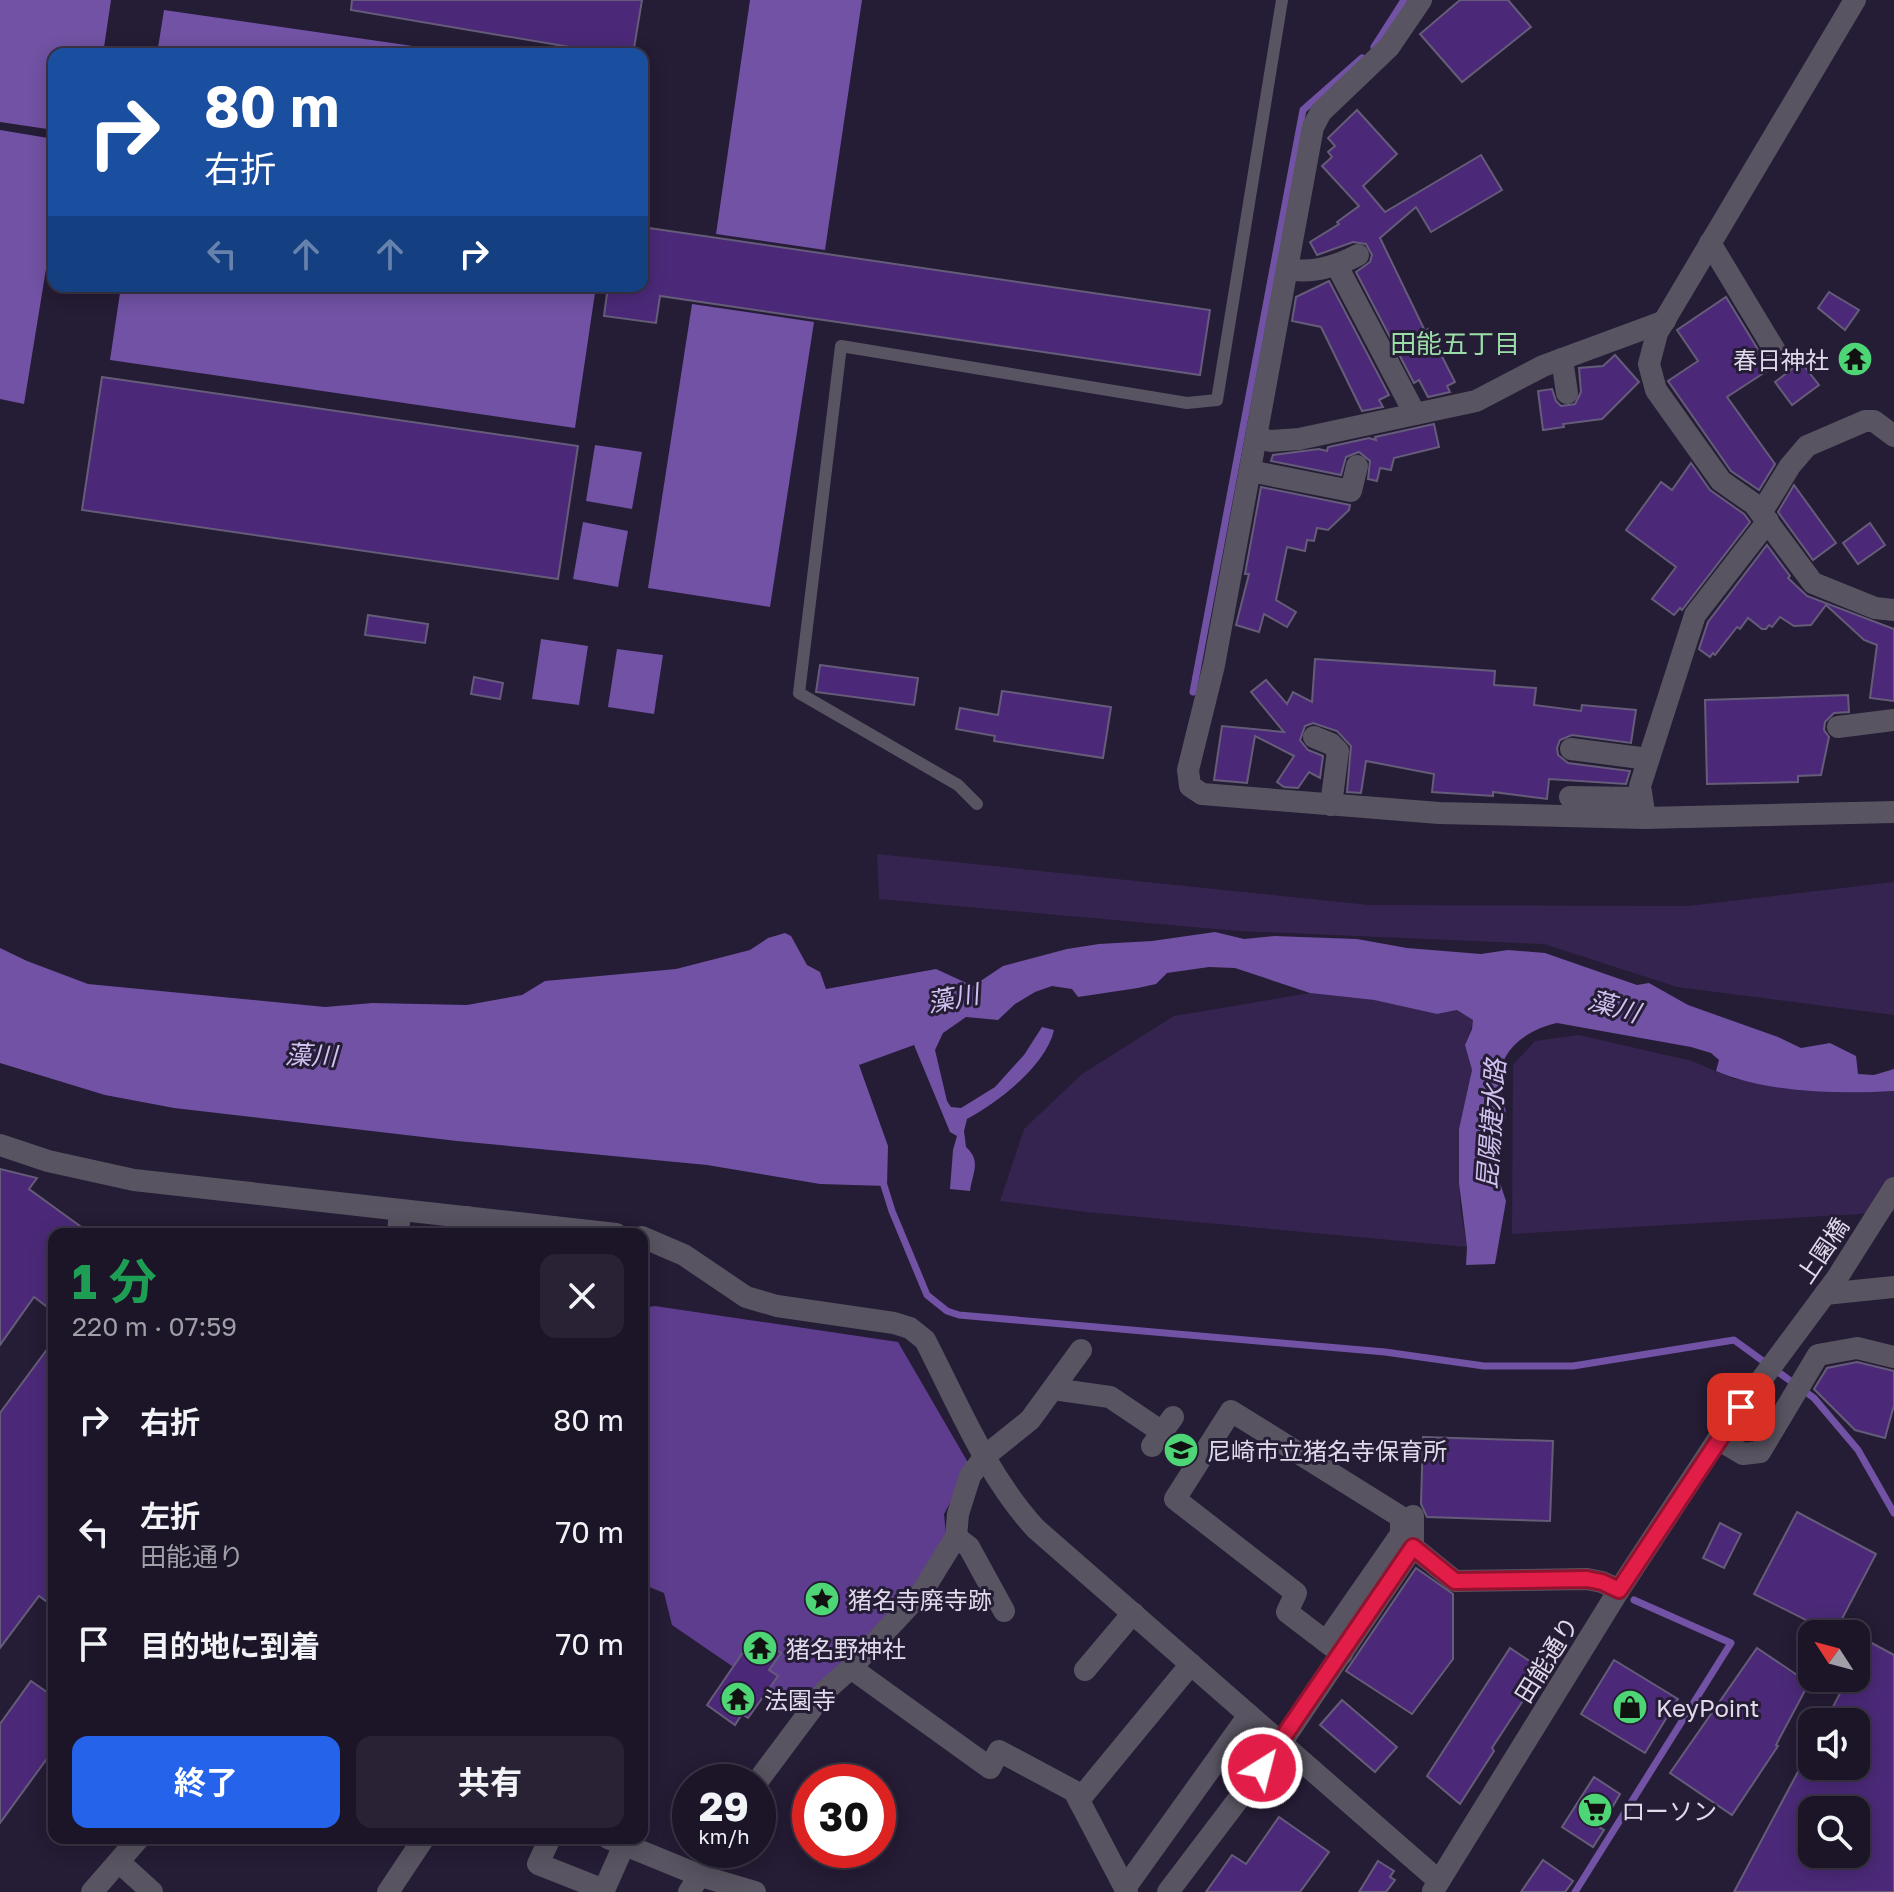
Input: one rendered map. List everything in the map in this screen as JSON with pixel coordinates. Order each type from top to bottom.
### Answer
[{"type":"street","points":[[1421,0],[1383,54],[1321,112],[1313,127],[1214,665],[1188,770],[1190,786],[1202,794],[1439,813],[1643,808],[1894,812]]},
{"type":"street","points":[[1855,0],[1657,333],[1649,364],[1656,390],[1721,481],[1754,504],[1813,583],[1875,608],[1894,610]]},
{"type":"street","points":[[1710,243],[1777,354]]},
{"type":"street","points":[[1287,269],[1303,272],[1337,266],[1358,255]]},
{"type":"street","points":[[1337,266],[1415,414]]},
{"type":"street","points":[[1256,437],[1270,441],[1299,439],[1476,401],[1562,359],[1665,321]]},
{"type":"street","points":[[1562,359],[1567,393]]},
{"type":"street","points":[[1643,808],[1640,786],[1695,615],[1764,517],[1790,466],[1807,446],[1865,421],[1874,421],[1894,436]]},
{"type":"street","points":[[1250,471],[1357,492],[1357,466]]},
{"type":"street","points":[[1838,727],[1894,720]]},
{"type":"street","points":[[1314,737],[1331,744],[1338,751],[1331,805]]},
{"type":"street","points":[[1571,749],[1648,759]]},
{"type":"street","points":[[1570,797],[1643,808]]},
{"type":"street","points":[[0,1145],[48,1161],[134,1180],[400,1210],[465,1225],[515,1228]]},
{"type":"street","name":"上園橋","points":[[1791,1339],[1831,1286],[1894,1188]]},
{"type":"street","points":[[398,1228],[400,1210]]},
{"type":"street","points":[[648,1240],[684,1255],[746,1297],[777,1306],[894,1323],[910,1328],[925,1340],[985,1456],[1018,1509],[1036,1529],[1281,1743],[1436,1887]]},
{"type":"street","points":[[1831,1286],[1894,1287]]},
{"type":"street","name":"田能通り","points":[[1436,1887],[1619,1590],[1718,1439],[1791,1339]]},
{"type":"street","points":[[1718,1439],[1743,1454],[1760,1452],[1818,1355],[1857,1348],[1894,1357]]},
{"type":"street","points":[[770,1764],[825,1691],[851,1668],[922,1592],[956,1537],[958,1514],[970,1476],[985,1456],[1030,1420],[1081,1350]]},
{"type":"street","points":[[1053,1389],[1110,1397],[1162,1432]]},
{"type":"street","points":[[1231,1411],[1401,1517],[1413,1516],[1413,1547],[1334,1648],[1287,1612],[1296,1593],[1175,1499],[1231,1411]]},
{"type":"street","points":[[1168,1892],[1281,1743],[1401,1534],[1401,1517]]},
{"type":"street","points":[[956,1537],[969,1547],[1004,1611]]},
{"type":"street","points":[[1413,1547],[1455,1581],[1587,1579],[1619,1590]]},
{"type":"street","points":[[1085,1670],[1133,1613]]},
{"type":"street","points":[[1079,1800],[1191,1664]]},
{"type":"street","points":[[851,1668],[990,1768],[999,1751],[1074,1791],[1126,1890],[1249,1715]]},
{"type":"street","points":[[92,1892],[134,1844]]},
{"type":"street","points":[[388,1892],[420,1844]]},
{"type":"street","points":[[547,1844],[538,1864],[604,1890],[615,1844]]},
{"type":"street","points":[[622,1844],[695,1884],[755,1892]]},
{"type":"street","points":[[119,1862],[152,1892]]},
{"type":"lane","points":[[977,804],[958,785],[799,693],[841,346],[1187,403],[1217,400],[1282,0]]},
{"type":"shaded area","points":[[877,854],[1369,905],[1688,906],[1894,882],[1894,1015],[1677,987],[1544,944],[1238,931],[879,899]]},
{"type":"shaded area","points":[[1310,993],[1374,1000],[1437,1014],[1457,1010],[1474,1020],[1465,1045],[1472,1070],[1459,1130],[1460,1206],[1467,1247],[1086,1212],[1000,1201],[1024,1129],[1082,1074],[1174,1016]]},
{"type":"shaded area","points":[[1579,1035],[1692,1061],[1734,1079],[1894,1091],[1894,1212],[1512,1234],[1513,1065],[1535,1041]]},
{"type":"shaded area","points":[[648,1307],[898,1342],[970,1466],[944,1514],[947,1546],[857,1653],[799,1712],[672,1625],[664,1593],[648,1586]]},
{"type":"water","points":[[0,0],[111,0],[104,48],[48,48],[48,129],[0,122]]},
{"type":"water","points":[[750,0],[862,0],[825,250],[716,234]]},
{"type":"water","points":[[164,10],[427,48],[158,48]]},
{"type":"water","points":[[0,130],[48,138],[48,257],[24,404],[0,399]]},
{"type":"water","points":[[120,292],[595,292],[575,428],[110,360]]},
{"type":"water","points":[[692,304],[814,322],[770,607],[648,588]]},
{"type":"water","points":[[595,445],[642,452],[632,509],[586,501]]},
{"type":"water","points":[[583,522],[628,531],[618,587],[573,579]]},
{"type":"water","points":[[541,639],[588,646],[579,705],[532,699]]},
{"type":"water","points":[[617,649],[663,655],[654,714],[608,707]]},
{"type":"water","points":[[1215,932],[1244,939],[1274,936],[1357,939],[1407,948],[1481,954],[1508,950],[1545,953],[1637,985],[1649,983],[1688,1005],[1801,1048],[1830,1043],[1856,1056],[1858,1074],[1874,1075],[1894,1069],[1894,1091],[1827,1092],[1780,1088],[1716,1071],[1719,1060],[1711,1053],[1691,1047],[1557,1023],[1536,1030],[1510,1050],[1501,1070],[1500,1082],[1506,1112],[1503,1125],[1492,1140],[1495,1168],[1506,1201],[1495,1264],[1466,1265],[1467,1247],[1459,1183],[1459,1129],[1472,1070],[1465,1045],[1473,1020],[1457,1010],[1437,1014],[1374,1000],[1310,993],[1235,968],[1209,967],[1167,973],[1156,984],[1078,997],[1072,989],[1052,986],[1015,1004],[998,1020],[966,1017],[943,1033],[935,1050],[947,1101],[951,1107],[961,1108],[995,1087],[1024,1055],[1042,1027],[1054,1030],[1041,1057],[1019,1082],[967,1119],[964,1131],[966,1147],[975,1163],[970,1191],[950,1189],[957,1136],[950,1132],[914,1045],[859,1065],[888,1146],[887,1186],[820,1184],[707,1165],[457,1141],[174,1108],[105,1095],[0,1063],[0,948],[88,984],[325,1007],[373,1003],[467,1005],[522,995],[545,981],[676,969],[750,950],[768,938],[785,933],[791,936],[807,965],[820,972],[826,989],[936,969],[973,986],[1003,966],[1067,949]]},
{"type":"building","points":[[352,0],[642,0],[634,48],[576,48],[351,10]]},
{"type":"building","points":[[1460,0],[1508,0],[1531,27],[1462,82],[1420,34]]},
{"type":"building","points":[[1357,110],[1397,154],[1363,186],[1385,212],[1481,155],[1502,190],[1431,232],[1416,207],[1380,238],[1425,331],[1428,329],[1455,382],[1447,386],[1450,392],[1428,397],[1419,380],[1414,383],[1356,272],[1370,262],[1372,255],[1366,244],[1353,242],[1317,255],[1310,242],[1339,224],[1337,222],[1359,206],[1322,166],[1332,157],[1328,152],[1335,146],[1328,138]]},
{"type":"building","points":[[648,228],[1210,310],[1200,375],[660,296],[656,323],[604,316],[607,292],[648,292]]},
{"type":"building","points":[[1329,281],[1389,395],[1379,400],[1383,407],[1362,411],[1321,327],[1292,321],[1296,297]]},
{"type":"building","points":[[1829,292],[1859,310],[1845,330],[1818,308]]},
{"type":"building","points":[[1726,297],[1765,361],[1773,367],[1727,397],[1775,464],[1759,490],[1731,471],[1668,381],[1698,361],[1677,330]]},
{"type":"building","points":[[1615,355],[1639,382],[1602,419],[1543,430],[1538,391],[1552,389],[1561,406],[1575,404],[1581,392],[1579,368],[1603,366]]},
{"type":"building","points":[[1801,362],[1819,385],[1792,405],[1775,382]]},
{"type":"building","points":[[102,377],[578,446],[558,579],[82,510]]},
{"type":"building","points":[[1434,424],[1439,447],[1394,458],[1391,470],[1380,468],[1377,481],[1368,479],[1370,461],[1359,452],[1346,457],[1341,475],[1271,461],[1273,455],[1319,449],[1327,451],[1328,447],[1369,438],[1376,440],[1375,437]]},
{"type":"building","points":[[1691,463],[1710,490],[1744,514],[1750,522],[1682,610],[1680,608],[1674,615],[1652,599],[1676,567],[1626,530],[1661,482],[1672,490]]},
{"type":"building","points":[[1794,485],[1836,543],[1813,560],[1778,512]]},
{"type":"building","points":[[1261,487],[1350,505],[1349,510],[1328,530],[1317,528],[1314,541],[1307,540],[1305,551],[1287,547],[1276,600],[1296,612],[1287,627],[1264,614],[1259,632],[1236,625],[1249,574],[1245,574]]},
{"type":"building","points":[[1870,523],[1885,545],[1858,564],[1843,543]]},
{"type":"building","points":[[1767,545],[1790,576],[1788,578],[1807,596],[1894,629],[1894,701],[1870,698],[1877,645],[1864,640],[1826,605],[1811,625],[1794,626],[1780,617],[1772,627],[1769,625],[1762,629],[1748,618],[1715,655],[1713,653],[1710,657],[1699,649],[1708,622]]},
{"type":"building","points":[[368,615],[428,624],[425,643],[365,635]]},
{"type":"building","points":[[1315,659],[1495,671],[1494,685],[1536,688],[1534,705],[1581,711],[1582,705],[1636,710],[1631,743],[1572,735],[1560,740],[1557,748],[1558,755],[1568,763],[1630,771],[1626,784],[1549,779],[1547,799],[1493,792],[1493,796],[1432,792],[1434,774],[1366,761],[1361,793],[1347,792],[1351,746],[1337,731],[1313,723],[1305,726],[1300,740],[1308,750],[1323,756],[1320,778],[1309,772],[1298,788],[1284,787],[1277,782],[1294,756],[1255,736],[1247,783],[1214,780],[1222,726],[1284,732],[1251,692],[1266,680],[1287,704],[1293,692],[1312,702]]},
{"type":"building","points":[[820,665],[918,678],[914,705],[816,692]]},
{"type":"building","points":[[474,677],[503,683],[500,699],[471,694]]},
{"type":"building","points":[[1002,691],[1111,707],[1103,758],[994,741],[995,736],[956,729],[960,708],[998,715]]},
{"type":"building","points":[[1848,695],[1849,712],[1834,713],[1825,722],[1824,730],[1829,737],[1821,775],[1798,776],[1798,782],[1707,784],[1705,700]]},
{"type":"building","points":[[0,1169],[37,1178],[29,1189],[83,1228],[48,1228],[48,1308],[34,1297],[0,1345]]},
{"type":"building","points":[[48,1348],[48,1603],[39,1596],[0,1648],[0,1413]]},
{"type":"building","points":[[1857,1362],[1894,1371],[1894,1405],[1885,1438],[1855,1430],[1814,1389],[1827,1368]]},
{"type":"building","points":[[1423,1437],[1553,1441],[1550,1521],[1427,1517],[1421,1504]]},
{"type":"building","points":[[1797,1512],[1876,1554],[1841,1620],[1806,1620],[1754,1594]]},
{"type":"building","points":[[1720,1523],[1741,1534],[1724,1568],[1703,1558]]},
{"type":"building","points":[[1416,1568],[1453,1594],[1453,1659],[1412,1714],[1346,1671]]},
{"type":"building","points":[[755,1635],[781,1653],[769,1670],[778,1676],[748,1718],[742,1714],[735,1725],[707,1705]]},
{"type":"building","points":[[1870,1642],[1894,1655],[1894,1892],[1734,1892],[1798,1772],[1798,1780],[1870,1780],[1870,1708],[1832,1708],[1841,1692],[1870,1692]]},
{"type":"building","points":[[1510,1648],[1543,1670],[1460,1804],[1427,1776]]},
{"type":"building","points":[[1757,1648],[1798,1676],[1798,1692],[1804,1692],[1778,1746],[1732,1815],[1670,1773]]},
{"type":"building","name":"KeyPoint","points":[[1614,1660],[1678,1699],[1645,1753],[1581,1714]]},
{"type":"building","points":[[31,1681],[48,1693],[48,1757],[0,1823],[0,1724]]},
{"type":"building","points":[[1342,1700],[1397,1747],[1375,1772],[1320,1725]]},
{"type":"building","name":"ローソン","points":[[1594,1777],[1620,1794],[1593,1847],[1562,1827]]},
{"type":"building","points":[[1279,1817],[1329,1852],[1300,1892],[1206,1892],[1232,1855],[1246,1864]]},
{"type":"building","points":[[1543,1860],[1573,1881],[1565,1892],[1521,1892]]},
{"type":"building","points":[[1378,1861],[1394,1871],[1390,1877],[1395,1880],[1386,1892],[1359,1892]]},
{"type":"waterway","points":[[1374,47],[1404,0]]},
{"type":"waterway","points":[[1193,692],[1303,110],[1362,58]]},
{"type":"waterway","points":[[882,1179],[927,1295],[947,1311],[959,1315],[1385,1352],[1484,1366],[1573,1366],[1734,1340],[1814,1398],[1858,1450],[1894,1513]]},
{"type":"waterway","points":[[1575,1892],[1731,1643],[1634,1600]]},
{"type":"place","name":"春日神社","points":[[1855,359]]},
{"type":"place","name":"尼崎市立猪名寺保育所","points":[[1181,1450]]},
{"type":"place","name":"猪名寺廃寺跡","points":[[822,1599]]},
{"type":"place","name":"猪名野神社","points":[[760,1648]]},
{"type":"place","name":"法園寺","points":[[738,1699]]},
{"type":"place","name":"KeyPoint","points":[[1630,1707]]},
{"type":"place","name":"ローソン","points":[[1595,1810]]},
{"type":"district","name":"田能五丁目","points":[[1455,343]]},
{"type":"route","points":[[1262,1768],[1413,1547],[1455,1581],[1587,1579],[1619,1590],[1741,1407]]},
{"type":"water label","name":"藻川","points":[[953,998]]},
{"type":"water label","name":"藻川","points":[[1614,1006]]},
{"type":"water label","name":"藻川","points":[[311,1055]]},
{"type":"water label","name":"昆陽捷水路","points":[[1491,1124]]}]
